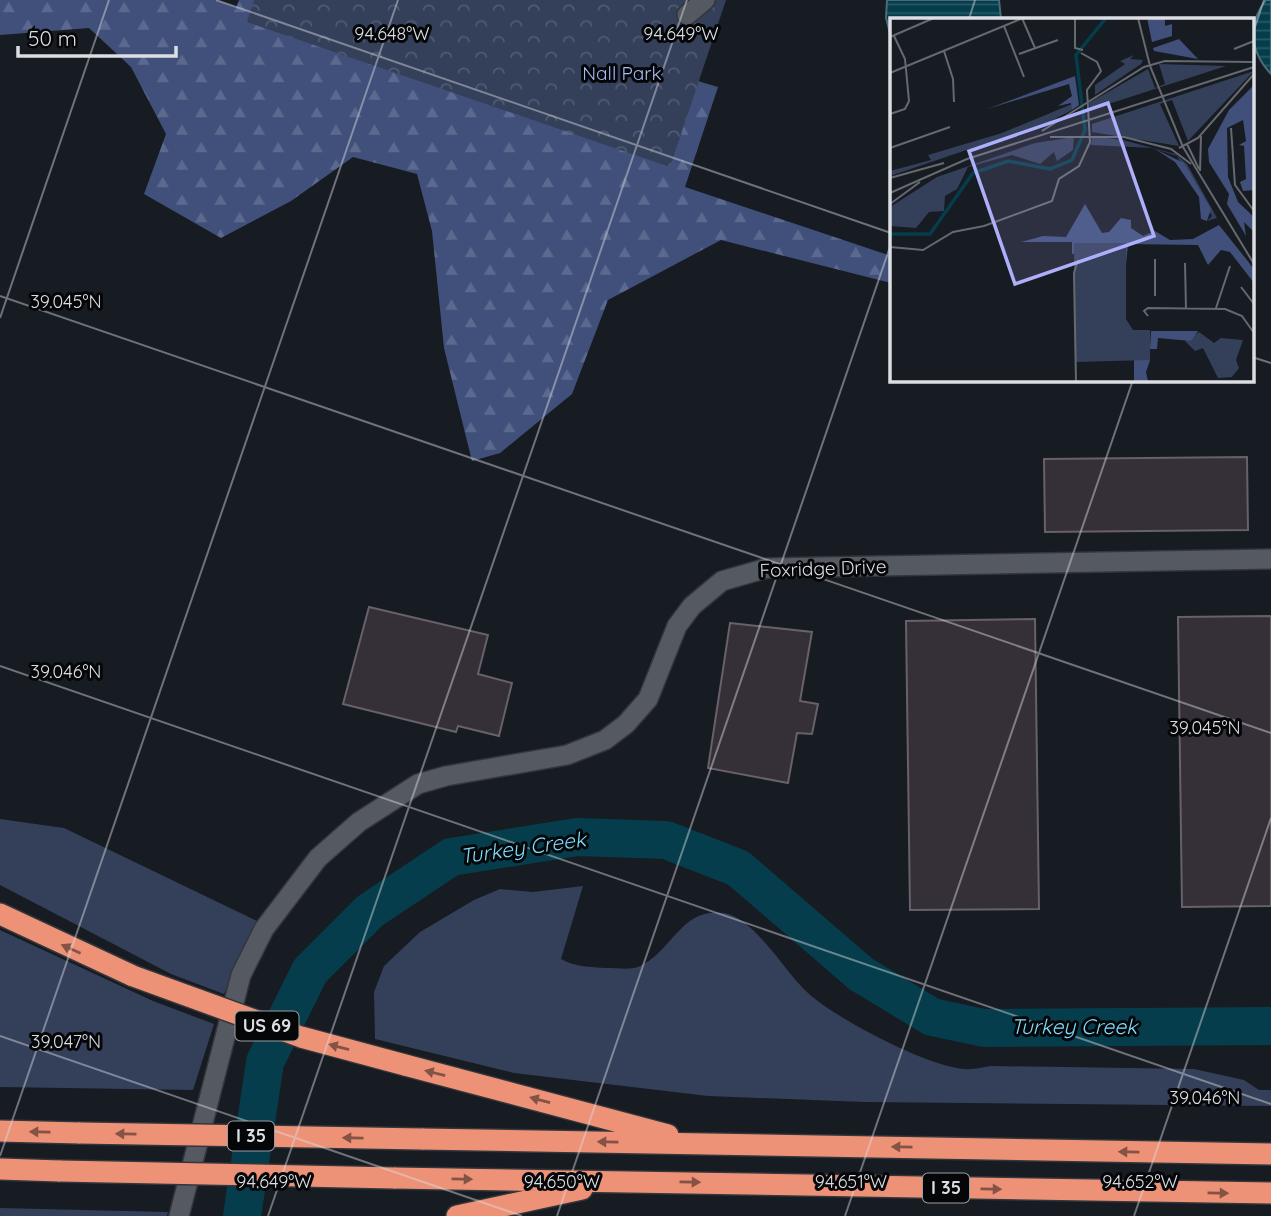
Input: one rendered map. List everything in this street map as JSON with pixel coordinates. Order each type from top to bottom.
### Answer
[{"type":"highway","name":"US 69","points":[[0,914],[133,976],[300,1037],[701,1143]]},
{"type":"highway","name":"I 35","points":[[0,1131],[1271,1154]]},
{"type":"highway","name":"I 35","points":[[0,1169],[1271,1194]]},
{"type":"highway","points":[[457,1216],[621,1181]]},
{"type":"street","points":[[687,15],[705,0]]},
{"type":"street","name":"Foxridge Drive","points":[[179,1216],[236,988],[264,929],[318,858],[359,822],[418,784],[446,776],[567,755],[605,740],[626,724],[648,699],[684,615],[722,580],[767,568],[1271,559]]},
{"type":"green space","points":[[0,0],[216,0],[236,7],[239,0],[612,0],[625,60],[718,87],[685,187],[890,256],[890,283],[721,240],[608,300],[572,394],[500,453],[472,461],[444,348],[432,231],[417,174],[353,157],[291,201],[221,238],[144,194],[166,134],[131,67],[89,28],[0,35]]},
{"type":"green space","name":"Nall Park","points":[[254,0],[726,0],[670,167],[247,22]]},
{"type":"green space","points":[[0,819],[64,828],[259,922],[224,994],[171,974],[0,885]]},
{"type":"green space","points":[[583,886],[561,959],[572,964],[627,969],[638,967],[650,960],[687,923],[709,913],[724,913],[736,917],[758,935],[799,984],[821,1003],[860,1028],[929,1060],[968,1069],[991,1066],[1194,1069],[1244,1080],[1259,1090],[1271,1090],[1271,1106],[864,1102],[708,1096],[514,1073],[375,1039],[374,992],[384,966],[420,932],[474,900],[500,889],[533,892]]},
{"type":"green space","points":[[0,930],[153,1001],[214,1024],[193,1090],[0,1087]]},
{"type":"green space","points":[[0,1208],[168,1212],[167,1216],[0,1216]]},
{"type":"shaded area","points":[[887,0],[999,0],[1001,18],[890,18],[890,33],[886,18]]},
{"type":"shaded area","points":[[1266,0],[1271,0],[1271,74],[1259,57],[1254,38],[1256,19]]},
{"type":"building","points":[[1247,457],[1248,530],[1045,532],[1044,459]]},
{"type":"building","points":[[369,607],[488,635],[478,674],[512,683],[499,736],[458,726],[456,732],[343,704]]},
{"type":"building","points":[[1271,616],[1271,906],[1182,907],[1178,617]]},
{"type":"building","points":[[1035,619],[1039,909],[910,910],[906,621]]},
{"type":"building","points":[[730,623],[812,632],[800,701],[818,704],[812,734],[797,733],[788,783],[708,768]]},
{"type":"waterway","name":"Turkey Creek","points":[[242,1216],[265,1062],[310,971],[370,911],[451,857],[577,837],[666,840],[738,868],[861,974],[932,1017],[984,1028],[1271,1026]]}]
